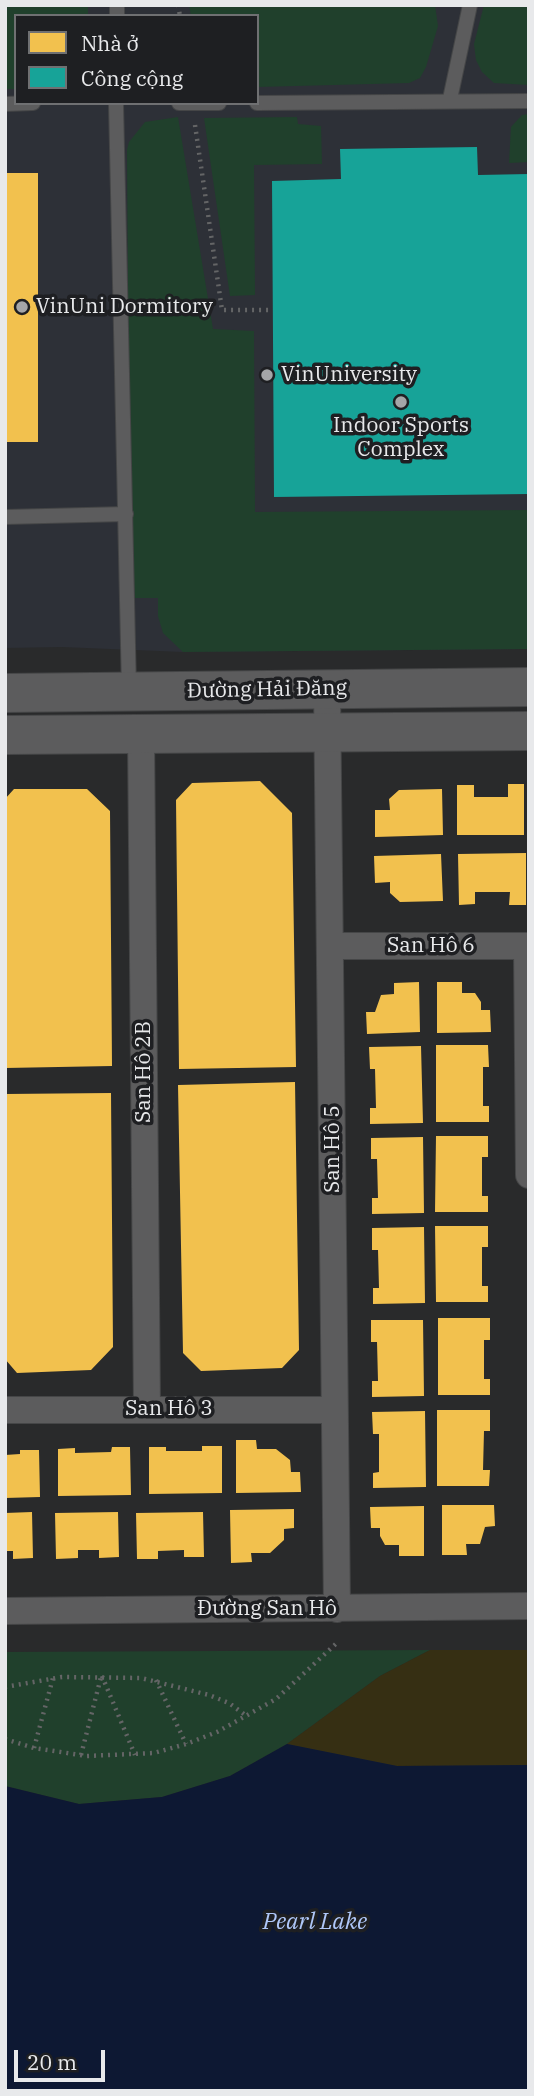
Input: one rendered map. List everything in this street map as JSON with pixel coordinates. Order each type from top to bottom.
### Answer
[{"type":"street","name":"Đường Hải Đăng","points":[[5,693],[529,687]]},
{"type":"street","name":"San Hô 5","points":[[327,689],[332,946],[333,1409],[337,1609]]},
{"type":"street","name":"Đường Hải Đăng","points":[[5,736],[529,732]]},
{"type":"street","name":"San Hô 2B","points":[[141,734],[147,1409]]},
{"type":"street","name":"San Hô 6","points":[[332,946],[528,946]]},
{"type":"street","points":[[528,946],[529,1175]]},
{"type":"street","name":"San Hô 3","points":[[5,1410],[333,1409]]},
{"type":"street","name":"Đường San Hô","points":[[5,1611],[529,1606]]},
{"type":"lane","points":[[450,99],[470,5]]},
{"type":"lane","points":[[259,103],[450,99],[529,101]]},
{"type":"lane","points":[[116,105],[129,692]]},
{"type":"lane","points":[[5,517],[126,514]]},
{"type":"path","points":[[192,105],[222,310],[272,310]]},
{"type":"path","points":[[5,1739],[34,1748],[81,1755],[135,1755],[186,1744],[248,1717],[276,1699],[339,1641]]},
{"type":"path","points":[[5,1687],[53,1678],[102,1676],[156,1680],[229,1703],[248,1717]]},
{"type":"path","points":[[81,1755],[102,1676]]},
{"type":"path","points":[[102,1676],[135,1755]]},
{"type":"path","points":[[34,1748],[53,1678]]},
{"type":"path","points":[[156,1680],[186,1744]]},
{"type":"shaded area","name":"VinUniversity","points":[[5,5],[529,5],[529,649],[183,652],[62,647],[5,648]]},
{"type":"green space","points":[[5,5],[88,5],[88,14],[14,14],[14,89],[5,89]]},
{"type":"green space","points":[[189,5],[435,5],[438,26],[426,67],[420,78],[409,83],[259,87],[259,14],[191,14]]},
{"type":"green space","points":[[484,5],[529,5],[529,85],[494,83],[482,72],[476,60],[474,44]]},
{"type":"green space","points":[[529,114],[529,162],[509,163],[511,127],[522,115]]},
{"type":"green space","points":[[178,117],[213,329],[254,331],[255,512],[529,510],[529,649],[183,652],[163,633],[158,616],[158,598],[130,598],[127,150],[129,142],[145,122]]},
{"type":"green space","points":[[297,117],[298,124],[321,126],[322,164],[254,165],[255,295],[230,296],[204,118]]},
{"type":"green space","points":[[430,1650],[380,1676],[287,1744],[230,1776],[162,1797],[79,1804],[5,1786],[5,1652]]},
{"type":"sand","points":[[430,1650],[529,1650],[529,1765],[397,1766],[287,1744],[380,1676]]},
{"type":"water","name":"Pearl Lake","points":[[287,1744],[397,1766],[529,1765],[529,2091],[5,2091],[5,1786],[79,1804],[162,1797],[230,1776]]},
{"type":"building: Nhà ở","name":"VinUni Dormitory","points":[[5,173],[38,173],[38,442],[5,442]]},
{"type":"building: Nhà ở","points":[[260,781],[292,813],[296,1067],[179,1069],[176,800],[192,783]]},
{"type":"building: Nhà ở","points":[[508,784],[524,784],[524,835],[457,835],[457,785],[474,785],[474,797],[508,797]]},
{"type":"building: Nhà ở","points":[[14,789],[87,789],[110,811],[112,1066],[5,1068],[5,799]]},
{"type":"building: Nhà ở","points":[[442,789],[443,835],[375,837],[375,810],[390,810],[389,799],[399,790]]},
{"type":"building: Nhà ở","points":[[526,853],[526,905],[509,905],[510,892],[475,892],[475,904],[459,905],[458,854]]},
{"type":"building: Nhà ở","points":[[441,854],[443,901],[400,902],[390,893],[390,882],[375,883],[374,856]]},
{"type":"building: Nhà ở","points":[[419,982],[420,1032],[367,1034],[366,1012],[375,1012],[381,995],[394,994],[394,983]]},
{"type":"building: Nhà ở","points":[[437,982],[462,982],[462,993],[475,993],[481,1002],[481,1010],[490,1010],[491,1032],[437,1033]]},
{"type":"building: Nhà ở","points":[[436,1045],[488,1045],[489,1067],[483,1067],[483,1106],[489,1106],[489,1122],[436,1122]]},
{"type":"building: Nhà ở","points":[[421,1046],[423,1123],[370,1124],[370,1108],[376,1108],[375,1069],[370,1069],[369,1047]]},
{"type":"building: Nhà ở","points":[[295,1082],[299,1350],[282,1368],[201,1371],[183,1353],[178,1085]]},
{"type":"building: Nhà ở","points":[[111,1093],[113,1347],[91,1370],[17,1373],[5,1359],[5,1094]]},
{"type":"building: Nhà ở","points":[[436,1136],[488,1136],[488,1157],[482,1157],[482,1196],[488,1196],[488,1212],[435,1212]]},
{"type":"building: Nhà ở","points":[[423,1137],[424,1213],[372,1214],[372,1198],[378,1198],[377,1159],[371,1159],[371,1138]]},
{"type":"building: Nhà ở","points":[[435,1226],[488,1226],[488,1247],[482,1247],[482,1286],[488,1286],[488,1302],[436,1302]]},
{"type":"building: Nhà ở","points":[[424,1227],[425,1303],[373,1304],[373,1288],[379,1288],[378,1250],[372,1250],[372,1228]]},
{"type":"building: Nhà ở","points":[[438,1318],[490,1318],[490,1340],[484,1340],[484,1379],[490,1379],[490,1395],[438,1395]]},
{"type":"building: Nhà ở","points":[[371,1320],[423,1320],[424,1396],[372,1397],[372,1381],[378,1381],[377,1342],[371,1342]]},
{"type":"building: Nhà ở","points":[[437,1410],[490,1410],[490,1431],[484,1431],[483,1470],[490,1470],[489,1486],[437,1486]]},
{"type":"building: Nhà ở","points":[[425,1411],[426,1487],[373,1488],[373,1473],[379,1472],[379,1434],[373,1434],[372,1412]]},
{"type":"building: Nhà ở","points":[[236,1440],[256,1440],[257,1449],[276,1449],[290,1460],[291,1472],[300,1472],[301,1492],[236,1493]]},
{"type":"building: Nhà ở","points":[[202,1446],[222,1446],[222,1493],[149,1494],[149,1447],[166,1447],[166,1451],[202,1451]]},
{"type":"building: Nhà ở","points":[[112,1447],[130,1447],[131,1495],[58,1496],[58,1449],[75,1448],[75,1453],[111,1452]]},
{"type":"building: Nhà ở","points":[[20,1450],[39,1450],[40,1497],[5,1498],[5,1455],[20,1454]]},
{"type":"building: Nhà ở","points":[[442,1505],[494,1505],[495,1526],[485,1527],[480,1544],[466,1544],[467,1555],[442,1555]]},
{"type":"building: Nhà ở","points":[[424,1506],[424,1556],[399,1556],[399,1545],[385,1545],[380,1536],[380,1528],[371,1528],[370,1507]]},
{"type":"building: Nhà ở","points":[[294,1509],[294,1528],[284,1529],[284,1540],[270,1553],[251,1553],[252,1562],[231,1563],[230,1510]]},
{"type":"building: Nhà ở","points":[[32,1512],[33,1558],[13,1559],[13,1551],[5,1551],[5,1513]]},
{"type":"building: Nhà ở","points":[[118,1512],[119,1557],[99,1558],[99,1550],[78,1550],[78,1558],[56,1559],[55,1513]]},
{"type":"building: Nhà ở","points":[[203,1512],[204,1557],[184,1557],[184,1550],[158,1551],[158,1559],[137,1559],[136,1513]]},
{"type":"building: Công cộng","name":"Indoor Sports Complex","points":[[477,147],[478,175],[529,174],[529,494],[274,497],[272,181],[341,179],[340,149]]},
{"type":"place","name":"VinUni Dormitory","points":[[22,307]]},
{"type":"place","name":"VinUniversity","points":[[267,375]]},
{"type":"place","name":"Indoor Sports Complex","points":[[401,402]]}]
